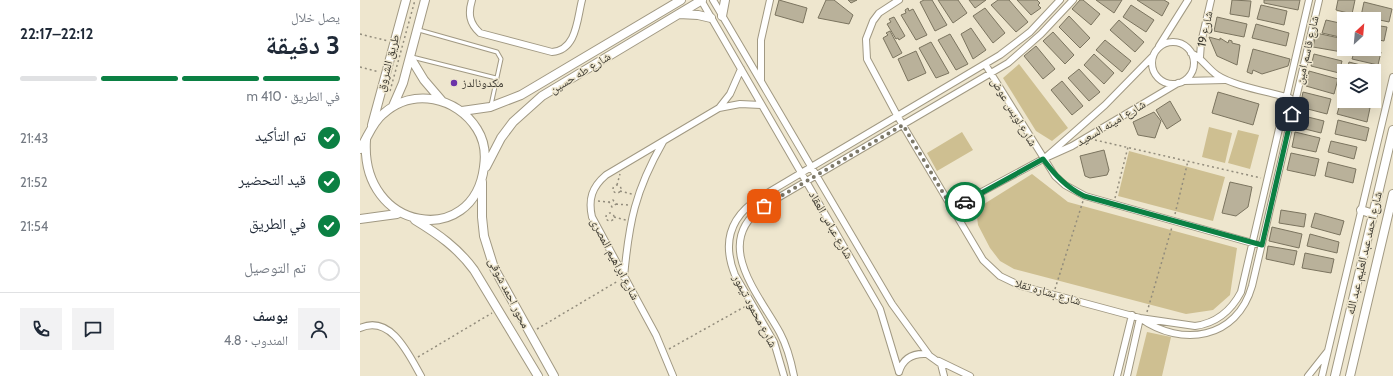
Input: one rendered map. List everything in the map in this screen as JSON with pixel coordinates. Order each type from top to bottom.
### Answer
[{"type":"street","name":"طريق الشروق","points":[[372,126],[385,73],[406,0]]},
{"type":"street","name":"طريق الشروق","points":[[393,106],[403,83],[425,0]]},
{"type":"street","points":[[472,0],[469,8],[470,17],[473,26],[480,33],[552,52],[563,49],[571,41],[582,0]]},
{"type":"street","name":"شارع طه حسين","points":[[462,112],[490,107],[521,95],[681,0]]},
{"type":"street","name":"شارع طه حسين","points":[[483,177],[491,155],[505,133],[527,108],[542,96],[701,0]]},
{"type":"street","name":"شارع عباس العقاد","points":[[701,0],[880,309],[898,374]]},
{"type":"street","name":"شارع عباس العقاد","points":[[713,0],[898,314],[929,355]]},
{"type":"street","points":[[722,16],[725,0]]},
{"type":"street","points":[[761,82],[761,40],[770,0]]},
{"type":"street","name":"شارع بشاره تقلا","points":[[899,0],[879,13],[873,21],[866,39],[866,49],[870,68],[977,251],[991,268],[1010,281],[1054,295],[1143,318]]},
{"type":"street","name":"شارع محمود تيمور","points":[[784,376],[774,342],[735,275],[731,264],[729,248],[731,232],[735,221],[749,204],[1000,55],[1030,32],[1060,0]]},
{"type":"street","name":"شارع محمود تيمور","points":[[794,376],[787,350],[741,262],[739,253],[741,234],[756,211],[991,74],[1025,49],[1073,0]]},
{"type":"street","name":"شارع 19","points":[[1158,47],[1188,0]]},
{"type":"street","name":"شارع 19","points":[[1200,57],[1201,43],[1211,0]]},
{"type":"street","name":"شارع قاسم امين","points":[[1143,318],[1195,326],[1203,325],[1219,318],[1232,307],[1241,292],[1309,0]]},
{"type":"street","name":"شارع قاسم امين","points":[[1143,318],[1153,326],[1186,335],[1204,334],[1221,328],[1235,317],[1246,303],[1262,245],[1319,0]]},
{"type":"street","points":[[678,14],[698,15],[711,18]]},
{"type":"street","points":[[1229,80],[1166,83],[1157,77],[1152,67],[1153,56],[1158,47],[1168,42],[1179,42],[1191,53],[1200,57],[1207,67],[1217,75],[1229,80],[1296,99]]},
{"type":"street","points":[[1191,53],[1194,64]]},
{"type":"street","name":"شارع امينه السعيد","points":[[1043,159],[1110,100],[1153,56]]},
{"type":"street","name":"طريق الشروق","points":[[410,57],[424,80],[442,101]]},
{"type":"street","points":[[1180,82],[1190,74],[1194,64],[1200,57]]},
{"type":"street","name":"شارع لويس عوض","points":[[985,64],[1043,159],[1055,176],[1065,185],[1084,196],[1262,245]]},
{"type":"street","name":"شارع ابراهيم المصرى","points":[[719,108],[730,94],[741,69]]},
{"type":"street","points":[[1322,376],[1393,77]]},
{"type":"street","name":"شارع امينه السعيد","points":[[952,208],[1043,159],[1086,138],[1180,82]]},
{"type":"street","points":[[360,149],[372,126],[393,106],[417,98],[430,98],[442,101],[462,112],[472,121],[482,140],[485,160],[483,177],[472,197],[452,214],[428,220],[415,220],[397,214],[377,199],[365,177],[363,165],[366,140]]},
{"type":"street","name":"شارع ابراهيم المصرى","points":[[673,376],[664,352],[592,217],[590,201],[594,189],[606,174],[719,108],[740,104],[761,105]]},
{"type":"street","name":"شارع احمد عبد العليم عبد الله","points":[[1335,376],[1393,130]]},
{"type":"street","points":[[624,277],[634,206],[652,161],[664,141]]},
{"type":"street","name":"محور احمد شوقى","points":[[483,177],[482,217],[489,252],[494,268],[554,376]]},
{"type":"street","name":"شارع احمد عبد العليم عبد الله","points":[[1350,376],[1393,194]]},
{"type":"street","points":[[1362,210],[1373,214]]},
{"type":"street","points":[[360,219],[397,214]]},
{"type":"street","name":"محور احمد شوقى","points":[[415,220],[451,244],[464,256],[538,376]]},
{"type":"street","points":[[758,315],[767,310]]},
{"type":"street","points":[[1117,376],[1132,315]]},
{"type":"street","points":[[1127,376],[1143,318]]},
{"type":"street","points":[[360,328],[374,326],[386,329],[395,335],[421,376]]},
{"type":"street","points":[[1308,376],[1328,351]]},
{"type":"street","points":[[898,374],[901,365],[912,355],[919,354],[929,355],[970,376]]},
{"type":"street","points":[[937,360],[943,369],[944,376]]},
{"type":"lane","points":[[417,30],[497,52],[500,60],[490,107]]},
{"type":"lane","points":[[410,57],[496,78]]},
{"type":"path","points":[[360,34],[394,42]]},
{"type":"path","points":[[360,67],[385,73]]},
{"type":"path","points":[[1086,138],[1267,180]]},
{"type":"path","points":[[1113,204],[1128,147]]},
{"type":"path","points":[[1143,318],[1173,221],[1188,161]]},
{"type":"path","points":[[620,191],[638,196]]},
{"type":"path","points":[[1054,295],[1084,196]]},
{"type":"path","points":[[590,201],[609,202],[613,200],[616,204],[634,206]]},
{"type":"path","points":[[609,202],[612,207]]},
{"type":"path","points":[[614,217],[613,220],[608,220],[607,216],[612,207],[616,204]]},
{"type":"path","points":[[610,213],[614,217],[631,221]]},
{"type":"path","points":[[530,333],[624,277]]},
{"type":"path","points":[[664,352],[752,303]]},
{"type":"path","points":[[412,360],[497,310]]},
{"type":"shaded area","points":[[1019,64],[1068,128],[1052,141],[1036,131],[1003,78]]},
{"type":"shaded area","points":[[1209,127],[1232,133],[1225,163],[1202,157]]},
{"type":"shaded area","points":[[1238,130],[1259,135],[1250,169],[1228,163]]},
{"type":"shaded area","points":[[962,132],[973,150],[937,171],[927,153]]},
{"type":"shaded area","points":[[1129,151],[1225,177],[1213,221],[1118,196]]},
{"type":"shaded area","points":[[1032,174],[1068,202],[1237,248],[1230,295],[1213,310],[1186,314],[1014,269],[1000,261],[990,248],[978,225],[976,209]]},
{"type":"shaded area","points":[[1147,332],[1171,337],[1162,376],[1136,376]]},
{"type":"building","points":[[779,0],[807,8],[803,23],[775,15]]},
{"type":"building","points":[[826,0],[834,0],[853,15],[849,24],[818,18]]},
{"type":"building","points":[[848,0],[857,0],[851,3]]},
{"type":"building","points":[[924,0],[932,0],[947,25],[935,31],[920,2]]},
{"type":"building","points":[[938,0],[958,0],[967,13],[953,23]]},
{"type":"building","points":[[969,0],[986,0],[975,8]]},
{"type":"building","points":[[998,0],[1009,0],[1028,22],[1016,32],[991,5]]},
{"type":"building","points":[[1017,0],[1037,0],[1040,3],[1038,5],[1041,8],[1031,15]]},
{"type":"building","points":[[1080,0],[1083,0],[1100,14],[1091,25],[1072,9]]},
{"type":"building","points":[[1096,0],[1122,0],[1114,13]]},
{"type":"building","points":[[1137,0],[1164,0],[1169,3],[1162,16]]},
{"type":"building","points":[[1232,0],[1251,1],[1249,17],[1230,14]]},
{"type":"building","points":[[1264,0],[1300,0],[1298,10],[1264,3]]},
{"type":"building","points":[[1338,0],[1355,0],[1352,12],[1336,10]]},
{"type":"building","points":[[1364,2],[1392,9],[1389,22],[1381,20],[1381,12],[1362,12]]},
{"type":"building","points":[[1131,5],[1154,20],[1146,32],[1123,17]]},
{"type":"building","points":[[1261,5],[1287,11],[1284,25],[1257,19]]},
{"type":"building","points":[[908,8],[909,11],[913,9],[927,35],[916,40],[901,15],[906,13],[905,10]]},
{"type":"building","points":[[985,8],[1005,33],[993,43],[973,16]]},
{"type":"building","points":[[1069,16],[1090,38],[1080,48],[1059,27]]},
{"type":"building","points":[[894,17],[905,36],[899,40],[898,38],[896,39],[887,24],[891,22],[889,19]]},
{"type":"building","points":[[1217,17],[1247,24],[1244,37],[1214,31]]},
{"type":"building","points":[[1119,20],[1144,42],[1135,52],[1110,30]]},
{"type":"building","points":[[1326,20],[1337,22],[1337,36],[1322,33]]},
{"type":"building","points":[[1256,24],[1289,33],[1286,46],[1252,38]]},
{"type":"building","points":[[1381,26],[1387,27],[1384,41],[1381,40]]},
{"type":"building","points":[[971,28],[986,50],[973,59],[961,34]]},
{"type":"building","points":[[890,31],[902,53],[893,58],[883,38],[888,35],[886,33]]},
{"type":"building","points":[[1053,32],[1074,55],[1065,64],[1043,41]]},
{"type":"building","points":[[1316,33],[1337,38],[1337,51],[1313,47]]},
{"type":"building","points":[[950,34],[968,64],[956,70],[938,40]]},
{"type":"building","points":[[1209,37],[1220,40],[1220,38],[1228,43],[1229,40],[1232,41],[1232,43],[1240,45],[1237,65],[1217,56]]},
{"type":"building","points":[[1105,40],[1131,61],[1122,72],[1096,50]]},
{"type":"building","points":[[931,42],[949,73],[936,78],[919,48]]},
{"type":"building","points":[[1036,46],[1055,69],[1043,79],[1024,56]]},
{"type":"building","points":[[1253,49],[1290,59],[1288,66],[1262,74],[1253,70],[1252,74],[1247,72]]},
{"type":"building","points":[[916,51],[926,73],[908,81],[898,59]]},
{"type":"building","points":[[1094,54],[1114,73],[1104,84],[1084,65]]},
{"type":"building","points":[[1314,54],[1342,61],[1341,64],[1337,64],[1337,72],[1311,66]]},
{"type":"building","points":[[1353,56],[1380,56],[1378,64],[1352,59]]},
{"type":"building","points":[[1079,69],[1100,92],[1089,101],[1068,78]]},
{"type":"building","points":[[1309,71],[1337,79],[1334,94],[1306,86]]},
{"type":"building","points":[[1062,81],[1083,106],[1072,115],[1051,90]]},
{"type":"building","points":[[1218,92],[1259,104],[1253,125],[1212,113]]},
{"type":"building","points":[[1303,92],[1331,99],[1327,114],[1300,107]]},
{"type":"building","points":[[1170,101],[1181,120],[1167,129],[1156,110]]},
{"type":"building","points":[[1339,108],[1370,108],[1367,122],[1337,114]]},
{"type":"building","points":[[1154,112],[1161,121],[1155,138],[1138,135],[1133,122]]},
{"type":"building","points":[[1304,116],[1324,121],[1321,133],[1301,128]]},
{"type":"building","points":[[1338,120],[1369,128],[1366,141],[1335,134]]},
{"type":"building","points":[[1295,132],[1320,138],[1316,152],[1292,147]]},
{"type":"building","points":[[1331,141],[1357,147],[1354,159],[1328,152]]},
{"type":"building","points":[[1104,150],[1109,170],[1107,175],[1090,178],[1085,176],[1080,156]]},
{"type":"building","points":[[1291,153],[1319,159],[1315,176],[1287,170]]},
{"type":"building","points":[[1328,162],[1356,169],[1353,183],[1325,176]]},
{"type":"building","points":[[1230,182],[1252,187],[1248,207],[1236,216],[1222,213]]},
{"type":"building","points":[[1281,210],[1306,214],[1304,227],[1279,223]]},
{"type":"building","points":[[1315,213],[1344,221],[1340,235],[1311,227]]},
{"type":"building","points":[[1272,227],[1302,234],[1299,248],[1269,241]]},
{"type":"building","points":[[1310,234],[1339,242],[1337,253],[1307,246]]},
{"type":"building","points":[[1268,246],[1297,251],[1294,265],[1266,259]]},
{"type":"building","points":[[1305,253],[1334,259],[1331,273],[1302,268]]},
{"type":"way so far","points":[[764,206],[903,125],[952,208],[965,202]]},
{"type":"place","name":"مكدونالدز","points":[[454,83]]},
{"type":"route","points":[[965,202],[1043,159],[1055,176],[1065,185],[1084,196],[1262,245],[1292,114]]}]
